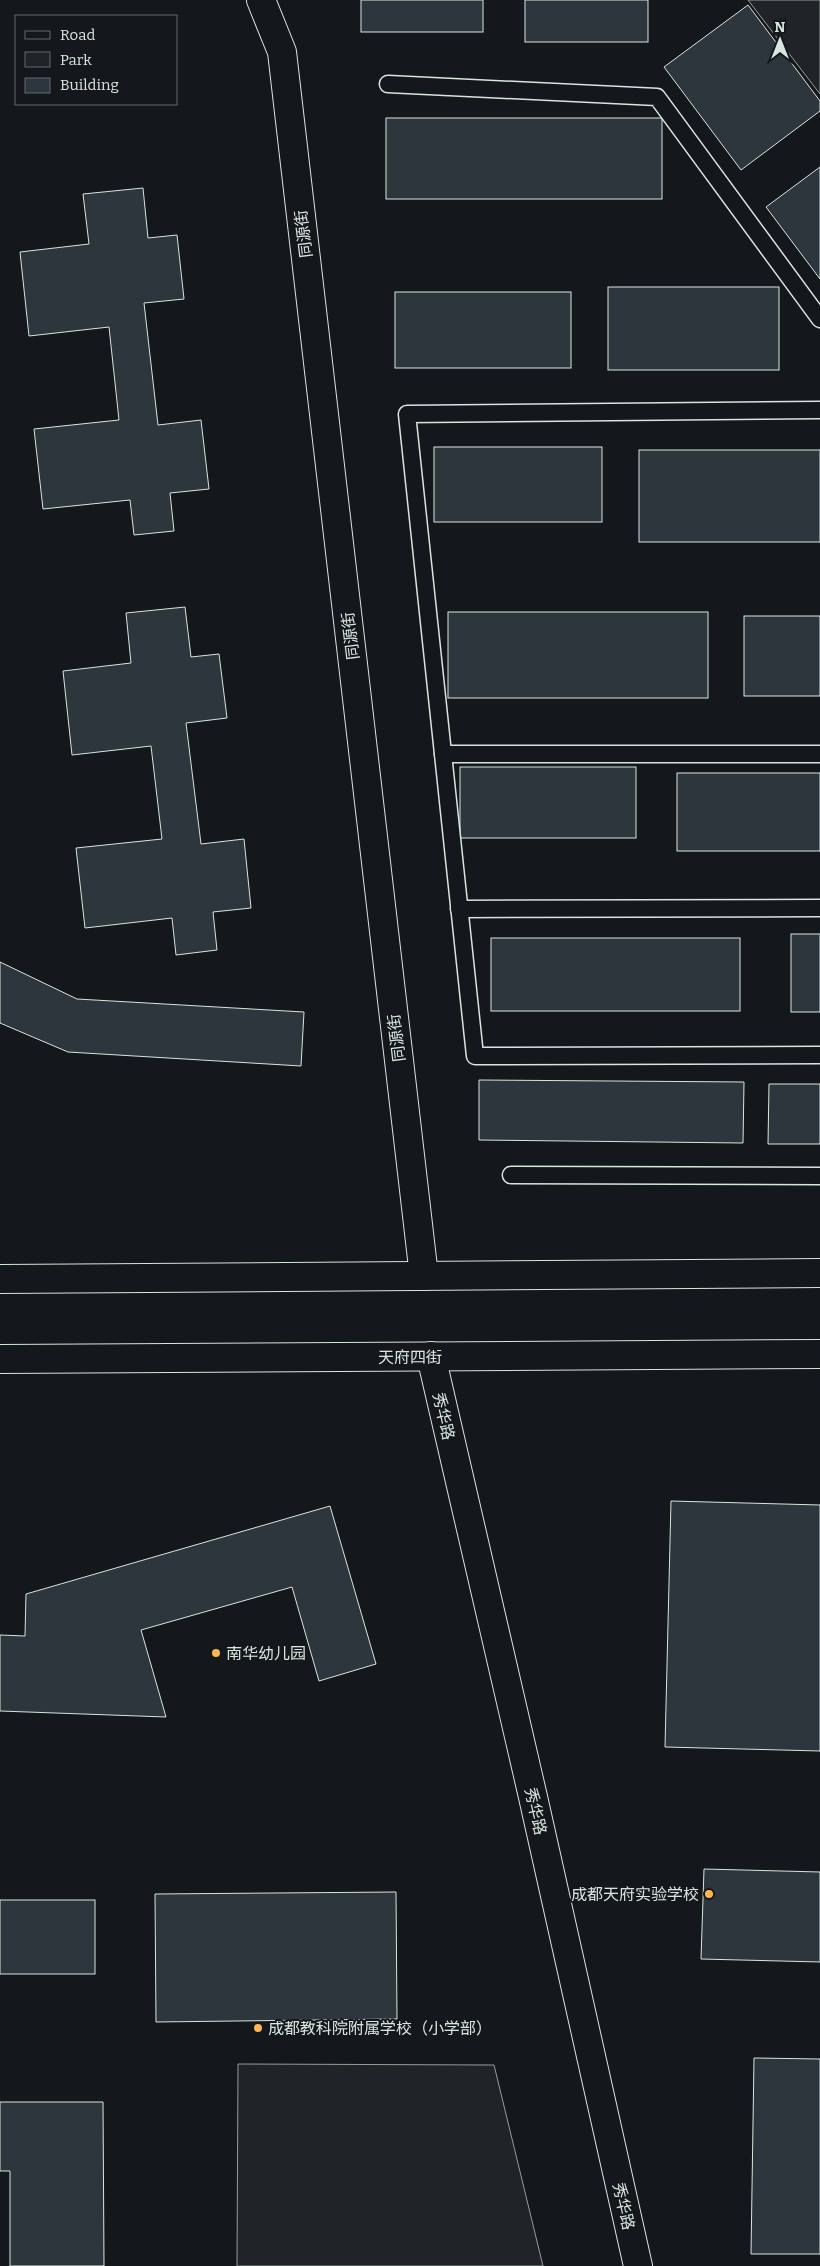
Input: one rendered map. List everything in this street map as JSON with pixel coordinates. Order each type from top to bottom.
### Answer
[{"type":"street","name":"同源街","points":[[261,0],[282,52],[424,1276]]},
{"type":"street","points":[[0,1279],[820,1273]]},
{"type":"street","name":"天府四街","points":[[0,1360],[820,1354]]},
{"type":"street","name":"秀华路","points":[[431,1356],[533,1797],[638,2266]]},
{"type":"lane","points":[[388,84],[657,96],[820,319]]},
{"type":"lane","points":[[820,410],[407,414],[475,1056],[820,1055]]},
{"type":"lane","points":[[443,754],[820,754]]},
{"type":"lane","points":[[459,909],[820,908]]},
{"type":"lane","points":[[512,1175],[820,1176]]},
{"type":"green space","points":[[748,0],[820,0],[820,94]]},
{"type":"green space","points":[[238,2064],[494,2065],[543,2266],[237,2266]]},
{"type":"building","points":[[361,0],[483,0],[483,32],[361,32]]},
{"type":"building","points":[[525,0],[648,0],[648,42],[525,42]]},
{"type":"building","points":[[748,5],[820,101],[820,111],[741,170],[664,67]]},
{"type":"building","points":[[386,118],[662,118],[662,199],[386,199]]},
{"type":"building","points":[[820,167],[820,279],[766,207]]},
{"type":"building","points":[[143,188],[148,238],[177,235],[184,299],[144,303],[158,425],[201,420],[209,489],[170,493],[174,531],[134,535],[130,500],[43,509],[34,429],[119,420],[109,327],[29,336],[20,252],[89,244],[83,194]]},
{"type":"building","points":[[608,287],[779,287],[779,370],[608,370]]},
{"type":"building","points":[[395,292],[571,292],[571,368],[395,368]]},
{"type":"building","points":[[434,447],[602,447],[602,522],[434,522]]},
{"type":"building","points":[[639,450],[820,450],[820,542],[639,542]]},
{"type":"building","points":[[185,607],[191,657],[219,654],[227,718],[186,723],[201,844],[244,839],[251,908],[213,912],[217,950],[176,955],[172,918],[85,928],[76,848],[162,839],[151,746],[72,755],[63,671],[131,663],[126,613]]},
{"type":"building","points":[[448,612],[708,612],[708,698],[448,698]]},
{"type":"building","points":[[744,616],[820,616],[820,696],[744,696]]},
{"type":"building","points":[[460,767],[636,767],[636,838],[460,838]]},
{"type":"building","points":[[677,773],[820,773],[820,851],[677,851]]},
{"type":"building","points":[[791,934],[820,934],[820,1012],[791,1012]]},
{"type":"building","points":[[491,938],[740,938],[740,1011],[491,1011]]},
{"type":"building","points":[[0,962],[77,999],[304,1012],[301,1066],[68,1052],[0,1023]]},
{"type":"building","points":[[479,1080],[744,1082],[743,1143],[479,1140]]},
{"type":"building","points":[[769,1084],[820,1084],[820,1144],[768,1144]]},
{"type":"building","points":[[671,1501],[820,1505],[820,1751],[665,1747]]},
{"type":"building","points":[[330,1506],[376,1664],[319,1681],[292,1587],[141,1630],[166,1717],[0,1711],[0,1635],[25,1636],[26,1594]]},
{"type":"building","points":[[704,1869],[820,1872],[820,1962],[701,1959]]},
{"type":"building","points":[[396,1892],[397,2019],[156,2022],[155,1894]]},
{"type":"building","points":[[0,1900],[95,1900],[95,1974],[0,1974]]},
{"type":"building","points":[[754,2058],[820,2059],[820,2254],[751,2254]]},
{"type":"building","points":[[0,2102],[103,2102],[104,2266],[10,2266],[10,2171],[0,2171]]},
{"type":"place","name":"南华幼儿园","points":[[216,1653]]},
{"type":"place","name":"成都天府实验学校","points":[[709,1894]]},
{"type":"place","name":"成都教科院附属学校（小学部）","points":[[258,2028]]}]
